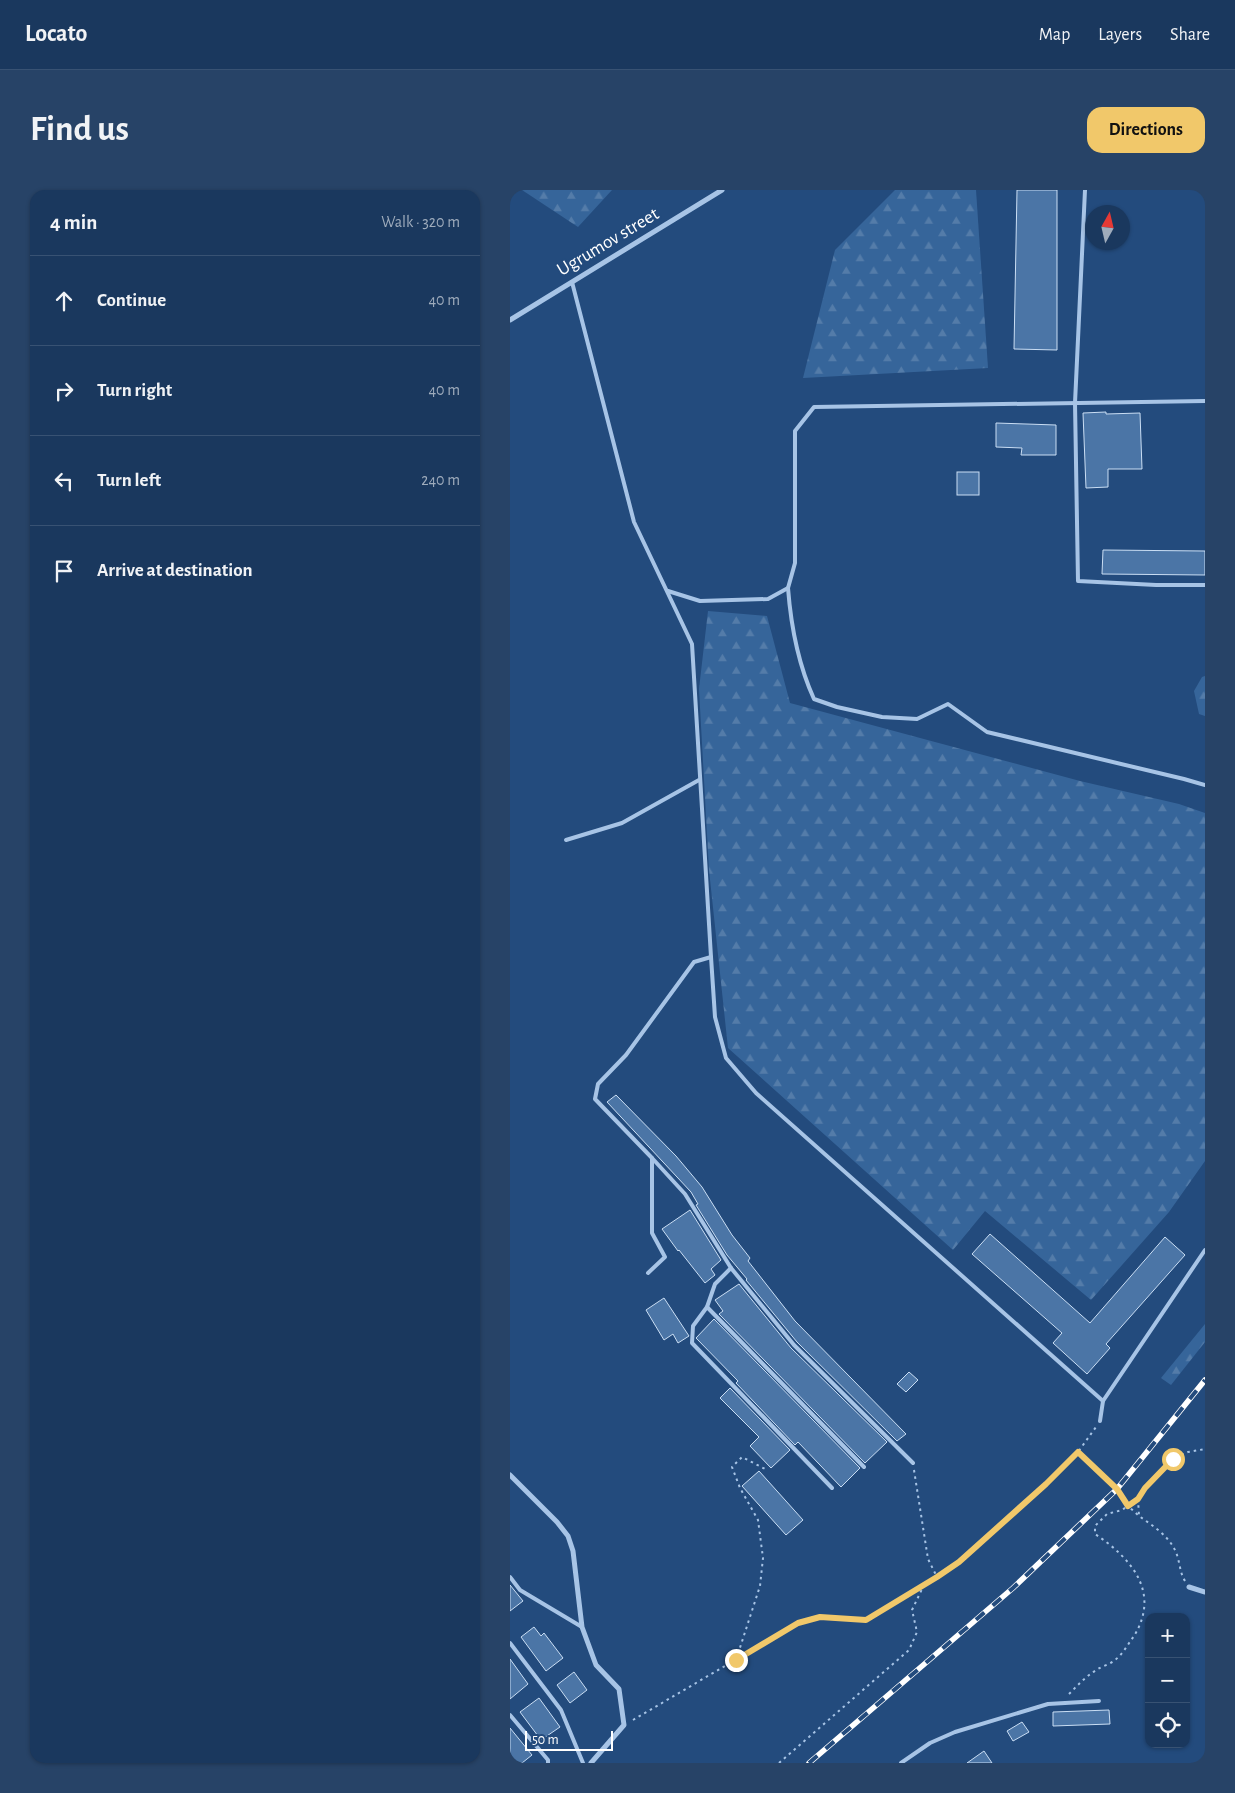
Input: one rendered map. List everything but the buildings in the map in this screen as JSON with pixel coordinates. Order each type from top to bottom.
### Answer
[{"type":"street","name":"Ugrumov street","points":[[510,320],[722,190]]},
{"type":"street","points":[[510,1476],[557,1522],[568,1536],[573,1551],[582,1627],[596,1665],[619,1689],[624,1725],[591,1763]]},
{"type":"street","points":[[1189,1587],[1205,1592]]},
{"type":"lane","points":[[1085,190],[1075,403],[1078,581],[1156,585],[1205,585]]},
{"type":"lane","points":[[572,282],[634,522],[692,644],[715,1017],[726,1058],[756,1093],[1103,1401]]},
{"type":"lane","points":[[1205,401],[814,407],[794,431],[795,563],[788,588],[793,631],[804,677],[814,699],[837,707],[882,717],[917,719],[948,704],[987,732],[1184,779],[1205,786]]},
{"type":"lane","points":[[668,591],[700,600],[768,599],[788,588]]},
{"type":"lane","points":[[566,840],[622,823],[699,780]]},
{"type":"lane","points":[[711,957],[694,962],[626,1055],[598,1084],[595,1099],[685,1194],[731,1268],[794,1345],[913,1463]]},
{"type":"lane","points":[[648,1273],[665,1257],[652,1233],[652,1158]]},
{"type":"lane","points":[[1100,1421],[1103,1401],[1205,1250]]},
{"type":"lane","points":[[731,1268],[715,1284],[707,1307],[693,1326],[692,1343],[832,1488]]},
{"type":"lane","points":[[707,1307],[864,1467]]},
{"type":"lane","points":[[510,1576],[520,1590],[582,1627]]},
{"type":"lane","points":[[510,1643],[561,1710],[583,1763]]},
{"type":"lane","points":[[901,1763],[930,1743],[955,1732],[1048,1704],[1099,1701]]},
{"type":"lane","points":[[510,1715],[548,1760],[548,1763]]},
{"type":"path","points":[[624,1725],[798,1623],[820,1617],[866,1620],[937,1577],[959,1562],[1046,1484],[1078,1452],[1100,1421]]},
{"type":"path","points":[[1068,1695],[1096,1670],[1115,1660],[1127,1647],[1137,1630],[1145,1605],[1142,1583],[1132,1567],[1111,1544],[1095,1534],[1095,1526],[1107,1514],[1122,1510],[1138,1499],[1145,1488],[1173,1459],[1188,1452],[1205,1449]]},
{"type":"path","points":[[1078,1452],[1117,1489],[1128,1506],[1169,1539],[1177,1554],[1182,1576],[1189,1587]]},
{"type":"path","points":[[736,1660],[760,1586],[763,1558],[758,1520],[740,1488],[732,1467],[742,1457],[767,1470]]},
{"type":"path","points":[[913,1463],[928,1559],[937,1577]]},
{"type":"path","points":[[1138,1499],[1139,1516]]},
{"type":"path","points":[[779,1763],[909,1650],[917,1632],[912,1610],[923,1585]]},
{"type":"green space","points":[[522,190],[612,190],[578,227]]},
{"type":"green space","points":[[895,190],[976,190],[988,368],[803,378],[835,250]]},
{"type":"green space","points":[[708,611],[767,616],[790,703],[1080,781],[1179,804],[1205,813],[1205,1161],[1169,1212],[1091,1300],[985,1211],[953,1250],[728,1048],[709,870],[699,689]]},
{"type":"green space","points":[[1205,676],[1205,716],[1199,714],[1194,691],[1202,677]]},
{"type":"green space","points":[[1205,1324],[1205,1342],[1171,1385],[1161,1378]]},
{"type":"railway","points":[[809,1763],[1013,1588],[1117,1489],[1205,1380]]},
{"type":"route","points":[[736,1660],[798,1623],[820,1617],[866,1620],[937,1577],[959,1562],[1046,1484],[1078,1452],[1117,1489],[1128,1506],[1138,1499],[1145,1488],[1173,1459]]}]
